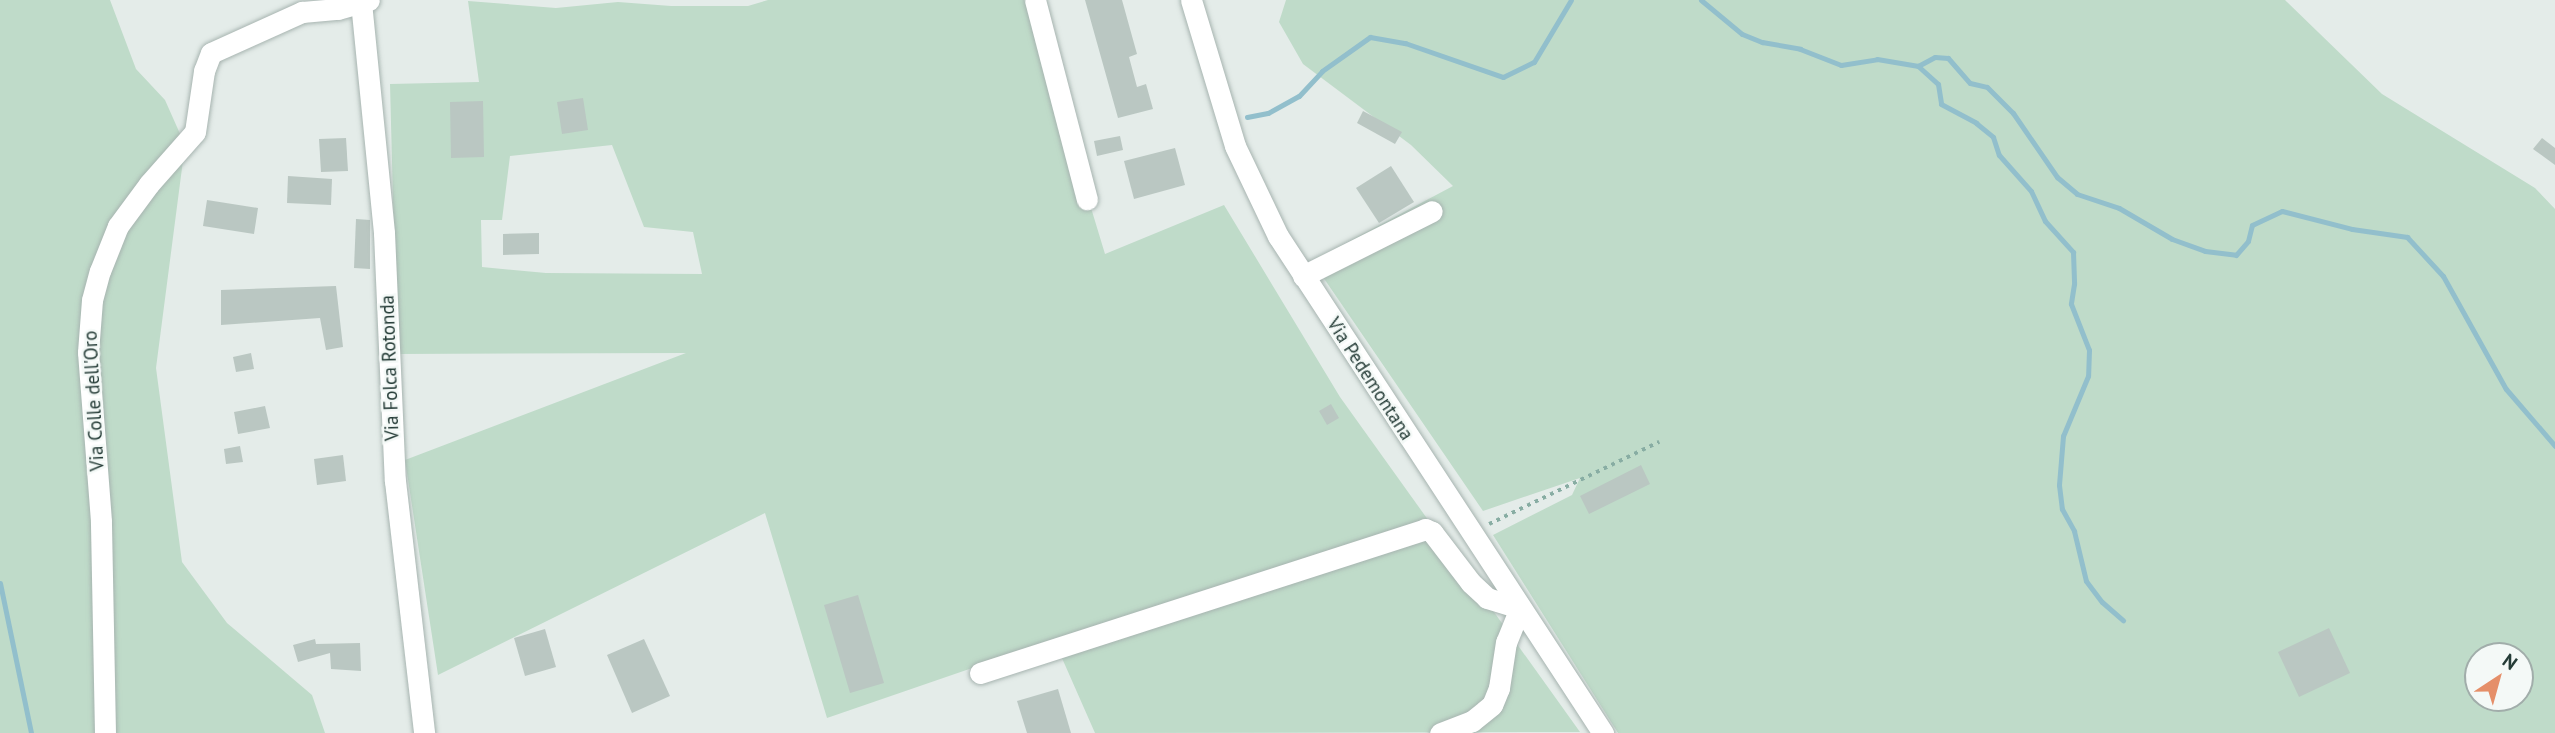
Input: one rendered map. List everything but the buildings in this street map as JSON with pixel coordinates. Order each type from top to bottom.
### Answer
[{"type":"street","points":[[1035,0],[1087,199]]},
{"type":"street","name":"Via Pedemontana","points":[[1191,0],[1225,115],[1246,173],[1303,276],[1603,733]]},
{"type":"street","name":"Via Colle dell'Oro","points":[[105,733],[100,520],[88,352],[92,300],[100,271],[118,226],[149,184],[195,132],[204,71],[211,53],[302,12],[365,1]]},
{"type":"street","name":"Via Folca Rotonda","points":[[365,1],[384,233],[395,481],[424,733]]},
{"type":"street","points":[[1303,276],[1432,211]]},
{"type":"street","points":[[980,673],[1425,529],[1432,532],[1471,583],[1487,598],[1520,608],[1506,642],[1499,688],[1492,705],[1472,721],[1440,733]]},
{"type":"path","points":[[1471,533],[1660,442]]},
{"type":"green space","points":[[0,0],[110,0],[136,69],[165,100],[185,145],[156,368],[182,562],[227,623],[312,695],[325,733],[0,733]]},
{"type":"green space","points":[[768,0],[1028,0],[1105,254],[1224,205],[1340,397],[1580,732],[1095,733],[1054,640],[827,718],[765,513],[438,675],[405,460],[686,353],[397,354],[390,84],[479,82],[468,1],[556,8],[618,2],[671,6],[748,6]],"holes":[[[612,145],[644,227],[693,232],[702,274],[546,273],[482,267],[481,220],[502,220],[510,156]]]},
{"type":"green space","points":[[1286,0],[2285,0],[2382,94],[2535,188],[2555,209],[2555,733],[1618,733],[1493,535],[1572,495],[1580,478],[1483,511],[1312,261],[1453,186],[1411,145],[1303,64],[1279,22]]},
{"type":"waterway","points":[[1247,117],[1268,113],[1299,96],[1322,71],[1370,37],[1405,43],[1503,77],[1534,62],[1571,0]]},
{"type":"waterway","points":[[1701,0],[1742,34],[1762,42],[1800,49],[1841,65],[1877,59],[1918,66],[1935,57],[1948,58],[1970,83],[1987,87],[2013,113],[2057,177],[2077,194],[2119,208],[2172,239],[2205,251],[2236,255],[2248,241],[2252,225],[2282,211],[2352,229],[2407,237],[2443,276],[2506,389],[2555,446]]},
{"type":"waterway","points":[[1918,66],[1938,84],[1941,104],[1976,123],[1993,137],[1999,155],[2031,191],[2045,221],[2073,252],[2074,284],[2071,304],[2089,350],[2088,376],[2063,436],[2059,485],[2062,509],[2074,531],[2086,581],[2102,602],[2123,620]]},
{"type":"waterway","points":[[0,583],[31,733]]}]
